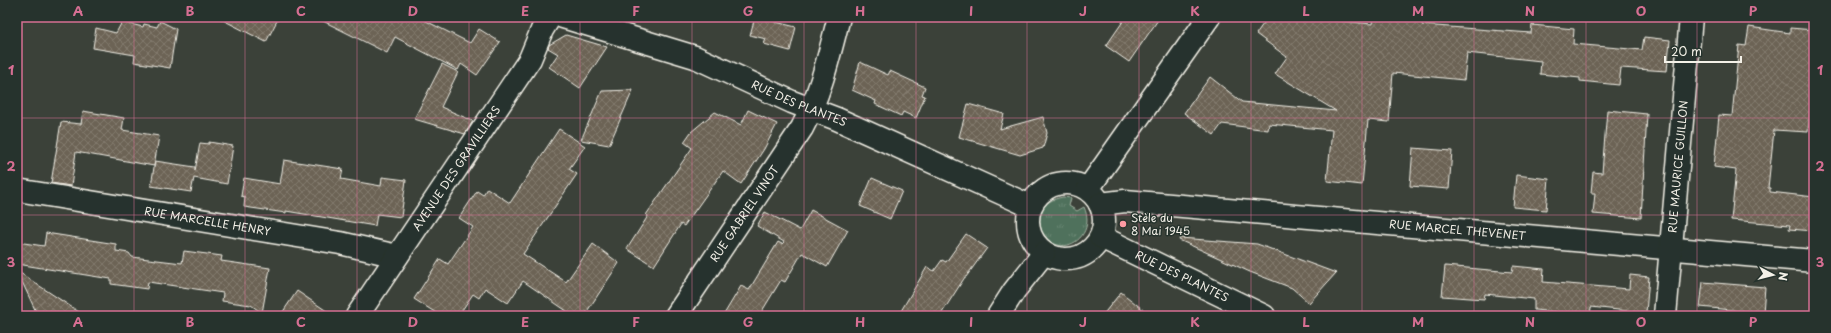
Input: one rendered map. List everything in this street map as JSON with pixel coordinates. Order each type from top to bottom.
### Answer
[{"type":"street","name":"AVENUE DES GRAVILLIERS","points":[[357,316],[530,59],[542,30],[550,17]]},
{"type":"street","name":"RUE DES PLANTES","points":[[563,17],[694,57],[812,110],[837,119],[1030,206]]},
{"type":"street","name":"RUE GABRIEL VINOT","points":[[676,316],[802,128],[812,110],[819,92],[839,17]]},
{"type":"street","points":[[1094,196],[1209,17]]},
{"type":"street","name":"RUE MAURICE GUILLON","points":[[1665,316],[1691,17]]},
{"type":"street","points":[[1066,182],[1078,184],[1094,196],[1104,214],[1104,226],[1101,237],[1095,246],[1086,254],[1076,258],[1054,258],[1044,253],[1034,244],[1029,232],[1027,219],[1030,206],[1036,196],[1055,184],[1066,182]]},
{"type":"street","name":"RUE MARCELLE HENRY","points":[[17,190],[340,243],[397,256]]},
{"type":"street","name":"RUE MARCEL THEVENET","points":[[1094,196],[1125,201],[1814,261]]},
{"type":"street","name":"RUE DES PLANTES","points":[[1101,237],[1264,316]]},
{"type":"street","points":[[998,316],[1014,291],[1044,253]]},
{"type":"green space","points":[[1063,197],[1071,198],[1069,206],[1077,211],[1084,207],[1087,218],[1086,228],[1075,242],[1067,245],[1058,245],[1050,241],[1043,233],[1040,217],[1041,212],[1047,203]]},
{"type":"building","points":[[217,17],[279,17],[266,42]]},
{"type":"building","points":[[315,17],[418,17],[470,43],[479,29],[500,42],[477,75],[461,64],[458,70],[395,37],[387,53]]},
{"type":"building","points":[[755,17],[796,27],[790,51],[764,44],[766,39],[750,35]]},
{"type":"building","points":[[1126,17],[1160,17],[1129,62],[1106,46]]},
{"type":"building","points":[[1268,17],[1299,17],[1372,24],[1373,17],[1423,17],[1422,25],[1531,33],[1532,25],[1574,29],[1573,44],[1642,50],[1644,37],[1670,40],[1667,71],[1621,68],[1619,85],[1580,81],[1580,78],[1540,74],[1541,61],[1467,53],[1464,80],[1393,73],[1389,122],[1368,120],[1362,185],[1327,181],[1332,130],[1269,124],[1268,130],[1222,124],[1214,135],[1184,113],[1210,77],[1242,102],[1336,111],[1275,74],[1287,57],[1256,34]]},
{"type":"building","points":[[160,21],[176,29],[170,68],[134,62],[135,55],[93,48],[96,28],[116,33],[122,22],[143,27],[144,24],[157,27]]},
{"type":"building","points":[[1749,27],[1790,33],[1790,28],[1814,30],[1811,59],[1814,60],[1814,72],[1808,132],[1774,130],[1768,188],[1770,188],[1770,192],[1814,197],[1814,231],[1789,229],[1790,225],[1731,220],[1736,170],[1714,167],[1719,115],[1732,116],[1739,45],[1746,46]]},
{"type":"building","points":[[566,35],[607,47],[580,88],[549,67],[558,54],[548,48],[549,45]]},
{"type":"building","points":[[860,62],[888,75],[890,71],[925,87],[922,95],[925,96],[916,118],[903,112],[901,116],[875,104],[876,101],[852,90]]},
{"type":"building","points":[[442,64],[458,72],[441,107],[473,121],[465,134],[414,119]]},
{"type":"building","points":[[633,90],[609,145],[581,140],[602,91]]},
{"type":"building","points":[[968,104],[1004,114],[1000,129],[1043,117],[1047,133],[1043,148],[1020,155],[959,137]]},
{"type":"building","points":[[748,110],[777,124],[764,149],[741,184],[723,171],[684,226],[681,224],[654,266],[627,249],[648,216],[646,215],[692,148],[684,142],[691,132],[715,112],[741,125]]},
{"type":"building","points":[[1607,110],[1647,114],[1641,218],[1593,214],[1595,193],[1591,193],[1593,172],[1602,173]]},
{"type":"building","points":[[83,111],[124,118],[122,130],[159,136],[154,166],[76,152],[71,186],[51,183],[61,122],[81,124]]},
{"type":"building","points":[[559,129],[585,146],[569,169],[577,174],[523,254],[566,282],[593,244],[619,263],[584,316],[574,316],[523,281],[508,303],[485,288],[479,298],[473,294],[458,316],[441,316],[414,299],[440,259],[448,264],[473,227],[459,218],[477,191],[483,195],[487,188],[510,203]]},
{"type":"building","points":[[209,142],[233,146],[227,184],[194,178],[191,192],[151,186],[155,161],[195,167],[195,171],[200,143],[209,144]]},
{"type":"building","points":[[1413,148],[1452,151],[1449,189],[1410,186]]},
{"type":"building","points":[[284,160],[343,169],[341,179],[381,186],[382,177],[406,180],[401,217],[377,214],[375,226],[286,211],[286,213],[244,207],[245,197],[241,196],[244,178],[280,184]]},
{"type":"building","points":[[1516,175],[1549,179],[1546,210],[1513,207]]},
{"type":"building","points":[[872,178],[902,191],[890,219],[860,206]]},
{"type":"building","points":[[811,210],[848,230],[827,267],[802,253],[785,282],[781,280],[759,316],[723,316],[741,286],[749,290],[778,242],[782,244],[784,242],[757,226],[765,212],[800,230]]},
{"type":"building","points":[[46,233],[116,244],[116,251],[129,253],[132,257],[182,263],[184,251],[222,256],[221,261],[270,268],[262,313],[251,305],[222,301],[223,293],[148,282],[147,289],[111,284],[111,279],[17,264],[17,242],[44,246]]},
{"type":"building","points":[[966,234],[987,248],[965,277],[940,316],[898,316],[927,267],[934,271],[942,260],[946,262]]},
{"type":"building","points":[[1180,238],[1257,244],[1336,273],[1309,303],[1292,288],[1250,272],[1179,240]]},
{"type":"building","points":[[1445,266],[1512,272],[1513,266],[1544,269],[1543,282],[1629,289],[1630,275],[1649,277],[1646,313],[1591,307],[1590,316],[1556,316],[1557,312],[1534,310],[1534,299],[1485,294],[1484,299],[1442,296]]},
{"type":"building","points":[[17,271],[85,316],[38,316]]},
{"type":"building","points":[[1703,282],[1765,287],[1763,313],[1700,307]]},
{"type":"building","points":[[297,291],[334,316],[280,316]]},
{"type":"building","points":[[1121,292],[1151,316],[1102,316]]},
{"type":"place","name":"Stèle du 8 Mai 1945","points":[[1123,224]]}]
